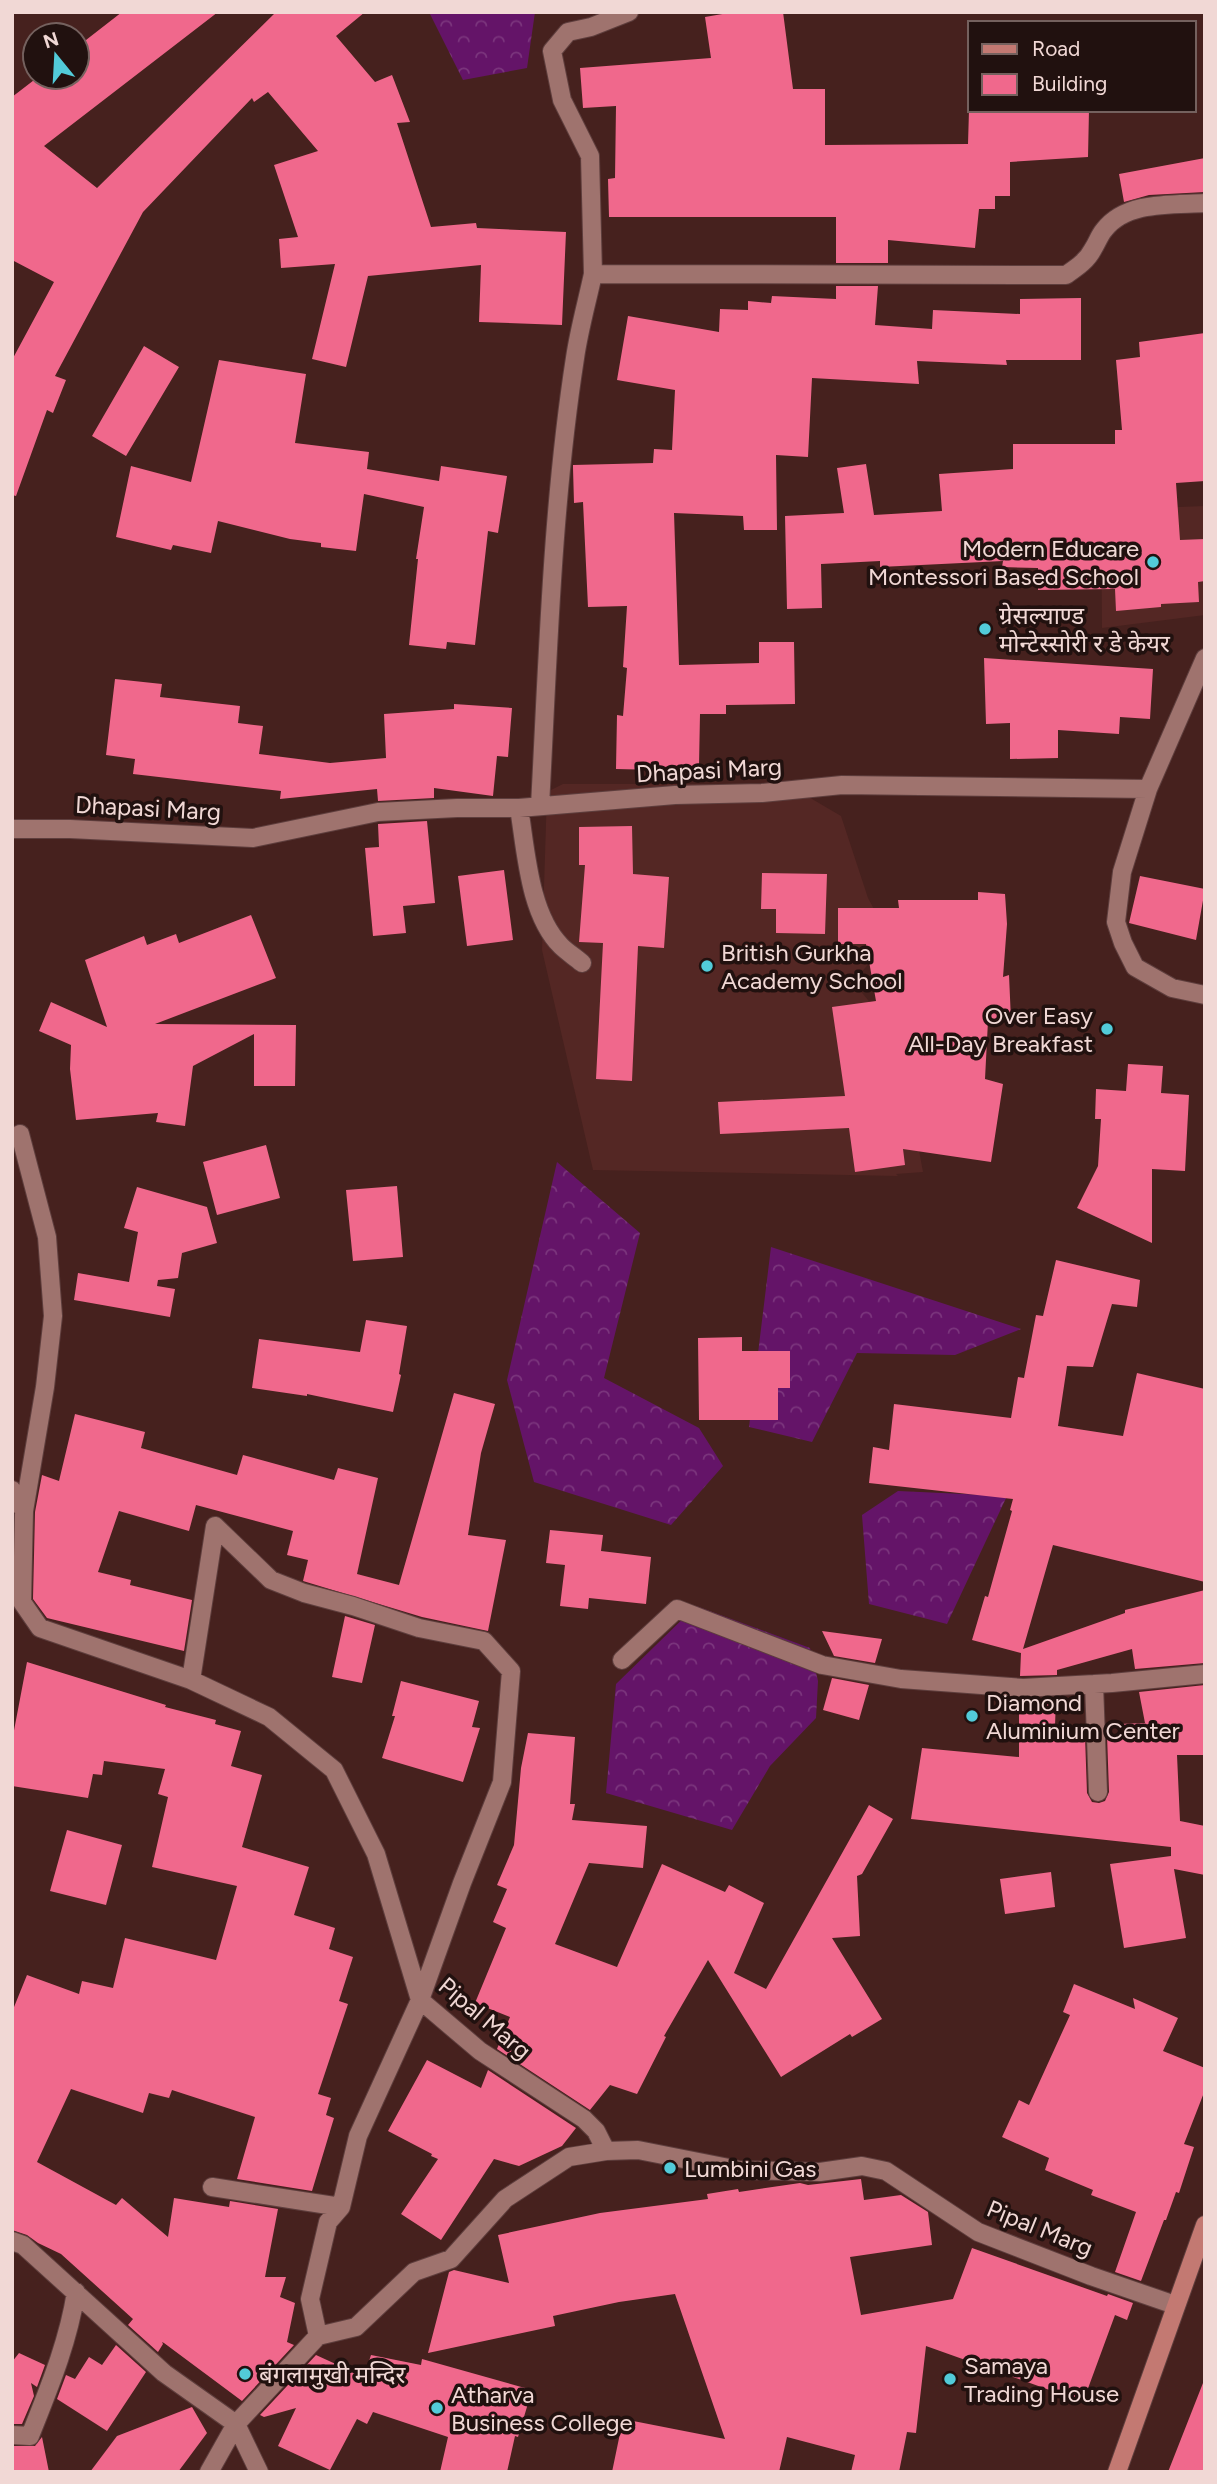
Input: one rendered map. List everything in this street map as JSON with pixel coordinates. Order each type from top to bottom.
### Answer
[{"type":"main road","points":[[1117,2472],[1205,2225]]},
{"type":"street","points":[[540,806],[554,552],[563,458],[575,356],[593,274],[590,156],[562,100],[552,51],[568,32],[592,27],[629,12]]},
{"type":"street","points":[[593,274],[1066,275],[1082,264],[1113,220],[1141,208],[1205,202]]},
{"type":"street","points":[[1205,657],[1148,789],[1122,873],[1116,922],[1135,967],[1172,988],[1205,995]]},
{"type":"street","name":"Dhapasi Marg","points":[[12,829],[70,829],[253,838],[378,813],[540,806],[675,795],[762,793],[842,785],[1148,789]]},
{"type":"street","points":[[519,807],[536,900],[545,922],[560,945],[582,963]]},
{"type":"street","name":"Pipal Marg","points":[[20,1134],[47,1237],[52,1316],[45,1387],[24,1511],[22,1602],[40,1629],[191,1681],[269,1717],[334,1770],[376,1854],[420,2000],[480,2051],[584,2119],[596,2131],[606,2151],[638,2150],[739,2170],[820,2172],[863,2166],[886,2171],[978,2232],[1175,2305]]},
{"type":"street","points":[[12,1490],[24,1511]]},
{"type":"street","points":[[191,1681],[215,1526],[271,1580],[304,1593],[419,1628],[484,1642],[511,1671],[502,1782],[420,2000],[358,2136],[341,2207],[328,2222],[310,2299],[318,2336]]},
{"type":"street","points":[[622,1660],[677,1609],[822,1664],[901,1679],[1023,1688],[1205,1674]]},
{"type":"street","points":[[1094,1684],[1098,1792]]},
{"type":"street","points":[[209,2472],[236,2424],[318,2336],[356,2327],[414,2272],[451,2259],[505,2199],[569,2157],[606,2151]]},
{"type":"street","points":[[212,2187],[341,2207]]},
{"type":"street","points":[[12,2241],[23,2245],[76,2291],[164,2373],[236,2424],[259,2472]]},
{"type":"street","points":[[12,2435],[30,2436],[58,2368],[76,2291]]},
{"type":"street","points":[[236,2424],[246,2472]]},
{"type":"shaded area","name":"Modern Educare Montessori Based School","points":[[1205,506],[1205,615],[1102,628],[1101,510]]},
{"type":"shaded area","name":"British Gurkha Academy School","points":[[563,784],[732,784],[795,789],[841,816],[868,898],[890,939],[853,982],[898,1036],[923,1172],[896,1174],[898,1176],[593,1170],[542,950],[547,792]]},
{"type":"green space","points":[[429,12],[535,12],[527,68],[463,80]]},
{"type":"green space","points":[[557,1162],[640,1233],[604,1378],[699,1428],[723,1466],[671,1525],[534,1482],[507,1380]]},
{"type":"green space","points":[[771,1247],[1021,1329],[955,1355],[857,1353],[812,1442],[749,1427]]},
{"type":"green space","points":[[898,1491],[1007,1496],[947,1624],[869,1604],[862,1515]]},
{"type":"green space","points":[[696,1606],[810,1648],[818,1681],[816,1718],[770,1766],[732,1830],[606,1793],[616,1684]]},
{"type":"building","points":[[122,12],[218,12],[44,146],[97,188],[276,12],[365,12],[336,36],[375,82],[392,75],[410,122],[397,123],[431,227],[476,223],[477,228],[566,232],[562,325],[479,322],[481,265],[368,276],[346,367],[312,359],[335,264],[281,268],[279,239],[298,237],[274,165],[318,151],[268,92],[254,102],[252,98],[143,212],[55,376],[66,380],[53,413],[47,410],[16,496],[12,495],[12,360],[54,282],[12,260],[12,97],[21,90],[91,91],[91,36]]},
{"type":"building","points":[[734,12],[783,12],[793,89],[825,89],[825,145],[968,144],[969,112],[1089,112],[1088,157],[1010,162],[1010,196],[995,196],[995,209],[979,209],[975,248],[888,240],[888,263],[836,263],[836,217],[609,217],[608,179],[615,178],[616,106],[583,108],[580,68],[711,58],[705,17]]},
{"type":"building","points":[[1205,158],[1205,192],[1149,195],[1124,202],[1119,174]]},
{"type":"building","points":[[836,286],[878,286],[875,325],[932,329],[933,310],[1020,314],[1020,299],[1081,298],[1081,360],[1006,360],[1007,365],[917,361],[919,384],[812,378],[808,457],[776,455],[777,530],[744,530],[743,516],[674,513],[679,665],[759,663],[759,642],[794,642],[795,704],[726,705],[726,714],[700,714],[699,766],[659,767],[659,770],[616,769],[617,715],[623,716],[627,668],[623,667],[627,606],[588,607],[583,502],[574,503],[573,465],[653,463],[654,449],[672,450],[675,390],[617,380],[628,316],[719,332],[720,309],[748,310],[748,301],[771,303],[772,296],[836,299]]},
{"type":"building","points":[[1205,333],[1205,481],[1176,483],[1180,540],[1205,539],[1205,581],[1198,582],[1199,602],[1161,604],[1161,607],[1116,611],[1115,589],[1038,590],[1038,568],[1002,567],[1003,561],[880,567],[880,561],[821,564],[822,608],[787,609],[785,516],[844,513],[837,468],[866,464],[874,515],[942,511],[939,474],[1013,469],[1013,444],[1115,444],[1115,430],[1122,430],[1116,360],[1140,357],[1139,342]]},
{"type":"building","points":[[144,346],[179,367],[126,456],[92,436]]},
{"type":"building","points":[[219,360],[306,374],[295,443],[369,452],[367,469],[439,481],[441,466],[507,476],[498,533],[488,531],[475,645],[447,642],[446,649],[409,645],[416,559],[424,507],[364,494],[356,551],[321,547],[321,543],[290,539],[218,521],[211,553],[173,545],[171,550],[116,537],[131,466],[191,482]]},
{"type":"building","points":[[984,658],[1153,669],[1150,719],[1120,717],[1119,734],[1058,730],[1058,758],[1010,759],[1010,723],[986,724]]},
{"type":"building","points":[[115,679],[162,684],[160,697],[240,706],[238,723],[263,726],[259,754],[330,763],[386,758],[384,714],[454,709],[454,704],[512,708],[508,757],[497,756],[493,796],[434,788],[434,798],[378,801],[377,789],[280,799],[281,791],[133,774],[135,759],[106,755]]},
{"type":"building","points":[[427,821],[435,903],[403,906],[406,933],[373,936],[365,848],[379,847],[378,824]]},
{"type":"building","points":[[632,826],[633,874],[669,877],[664,948],[638,946],[632,1081],[596,1079],[603,943],[579,942],[585,865],[579,865],[579,827]]},
{"type":"building","points":[[504,870],[513,940],[467,946],[458,876]]},
{"type":"building","points":[[762,873],[827,874],[825,934],[776,933],[776,909],[761,909]]},
{"type":"building","points":[[1140,876],[1205,889],[1196,940],[1129,923]]},
{"type":"building","points":[[978,892],[1005,894],[1007,924],[1003,977],[1009,975],[1011,1020],[988,1021],[985,1079],[1003,1084],[991,1162],[903,1149],[905,1165],[855,1172],[849,1128],[720,1134],[718,1102],[845,1096],[832,1007],[876,1001],[866,944],[838,944],[838,908],[899,908],[898,900],[978,900]]},
{"type":"building","points":[[251,915],[276,978],[155,1024],[296,1025],[295,1086],[254,1086],[254,1034],[193,1066],[185,1126],[156,1122],[158,1113],[76,1120],[70,1069],[71,1045],[39,1031],[51,1002],[107,1027],[85,960],[144,936],[147,945],[176,934],[179,943]]},
{"type":"building","points":[[1128,1064],[1163,1066],[1161,1093],[1189,1095],[1185,1171],[1152,1169],[1152,1243],[1077,1208],[1098,1166],[1101,1119],[1095,1119],[1096,1089],[1126,1091]]},
{"type":"building","points":[[266,1145],[280,1198],[217,1215],[203,1162]]},
{"type":"building","points":[[397,1186],[403,1257],[353,1261],[346,1190]]},
{"type":"building","points":[[137,1187],[207,1207],[217,1243],[182,1253],[178,1278],[158,1280],[157,1286],[175,1289],[170,1317],[74,1300],[78,1273],[129,1282],[138,1232],[124,1228]]},
{"type":"building","points":[[1056,1260],[1140,1280],[1137,1307],[1112,1304],[1093,1367],[1067,1366],[1058,1426],[1123,1436],[1137,1373],[1205,1389],[1205,1582],[1053,1545],[1023,1649],[1125,1613],[1125,1610],[1205,1590],[1205,1663],[1135,1669],[1132,1649],[1057,1670],[1057,1675],[1020,1676],[1021,1653],[972,1640],[985,1596],[988,1597],[1013,1499],[869,1483],[873,1447],[889,1450],[894,1404],[1011,1418],[1018,1377],[1024,1378],[1036,1315],[1043,1316]]},
{"type":"building","points":[[366,1320],[407,1326],[393,1412],[307,1394],[252,1388],[259,1339],[360,1352]]},
{"type":"building","points":[[742,1337],[742,1351],[790,1351],[790,1388],[778,1388],[778,1420],[699,1420],[698,1338]]},
{"type":"building","points":[[454,1393],[495,1404],[481,1453],[468,1535],[506,1540],[488,1631],[422,1617],[303,1581],[308,1560],[287,1555],[293,1531],[196,1505],[189,1531],[119,1511],[98,1572],[131,1580],[130,1585],[192,1600],[184,1651],[47,1618],[33,1599],[35,1512],[42,1475],[59,1481],[75,1414],[145,1432],[141,1448],[237,1475],[243,1455],[334,1480],[338,1468],[378,1478],[357,1574],[399,1585]]},
{"type":"building","points":[[550,1530],[603,1535],[601,1551],[651,1557],[646,1604],[589,1598],[588,1609],[560,1606],[565,1565],[546,1563]]},
{"type":"building","points":[[345,1616],[375,1625],[362,1683],[332,1677]]},
{"type":"building","points":[[822,1631],[882,1639],[875,1663],[834,1656]]},
{"type":"building","points":[[27,1662],[166,1705],[165,1707],[216,1720],[215,1724],[241,1731],[231,1766],[262,1775],[242,1847],[309,1867],[294,1915],[335,1928],[329,1949],[353,1957],[339,2001],[348,2004],[318,2094],[331,2098],[326,2115],[334,2118],[312,2191],[237,2179],[255,2117],[172,2090],[169,2098],[149,2093],[143,2113],[71,2089],[37,2162],[116,2205],[122,2198],[168,2237],[174,2198],[229,2207],[230,2201],[278,2209],[265,2277],[286,2277],[280,2297],[295,2303],[287,2342],[294,2345],[242,2401],[164,2343],[162,2342],[158,2352],[128,2325],[133,2319],[61,2254],[27,2235],[12,2230],[12,2012],[27,1975],[79,1994],[82,1981],[113,1988],[125,1938],[216,1960],[237,1886],[152,1867],[168,1797],[158,1794],[165,1769],[104,1761],[102,1775],[93,1774],[88,1798],[12,1786],[12,1741]]},
{"type":"building","points":[[832,1678],[869,1685],[859,1720],[823,1710]]},
{"type":"building","points":[[401,1681],[479,1701],[472,1727],[480,1728],[463,1782],[382,1758],[395,1716],[392,1716]]},
{"type":"building","points":[[1205,1685],[1205,1755],[1177,1755],[1180,1821],[1205,1826],[1205,1875],[1174,1869],[1186,1938],[1124,1948],[1110,1864],[1171,1856],[1171,1847],[911,1819],[922,1748],[1019,1757],[1019,1699],[1056,1698],[1055,1726],[1063,1726],[1064,1737],[1085,1736],[1087,1793],[1092,1802],[1099,1803],[1105,1801],[1109,1792],[1107,1735],[1119,1734],[1119,1724],[1145,1723],[1139,1692]]},
{"type":"building","points":[[528,1733],[575,1737],[570,1804],[575,1804],[572,1820],[647,1826],[643,1868],[589,1863],[555,1944],[617,1967],[662,1864],[725,1892],[729,1885],[764,1903],[734,1973],[766,1989],[869,1805],[893,1819],[862,1874],[857,1876],[860,1936],[832,1938],[882,2019],[852,2037],[850,2034],[781,2077],[708,1960],[664,2036],[666,2037],[637,2094],[610,2085],[590,2110],[497,2049],[510,2017],[475,2003],[506,1928],[493,1922],[507,1889],[497,1885],[514,1845],[521,1768]]},
{"type":"building","points":[[67,1830],[122,1845],[106,1905],[50,1891]]},
{"type":"building","points":[[1051,1872],[1055,1907],[1005,1914],[1000,1879]]},
{"type":"building","points":[[1074,1984],[1135,2009],[1133,1998],[1178,2018],[1163,2051],[1205,2068],[1205,2090],[1184,2144],[1194,2147],[1179,2193],[1176,2192],[1141,2281],[1115,2272],[1136,2212],[1091,2195],[1093,2190],[1045,2170],[1049,2158],[1002,2137],[1019,2100],[1029,2105],[1070,2015],[1063,2012]]},
{"type":"building","points":[[427,2060],[481,2088],[488,2070],[576,2128],[562,2146],[519,2166],[494,2159],[441,2240],[401,2214],[438,2159],[388,2131]]},
{"type":"building","points":[[861,2179],[864,2200],[901,2195],[928,2212],[932,2245],[850,2257],[861,2315],[953,2299],[972,2248],[1133,2303],[1127,2320],[1115,2315],[1083,2402],[926,2346],[916,2433],[907,2432],[899,2472],[851,2472],[855,2455],[787,2437],[779,2472],[612,2472],[623,2419],[725,2439],[675,2294],[553,2316],[555,2326],[428,2353],[449,2272],[454,2270],[509,2283],[498,2235],[600,2213],[708,2199],[707,2194],[738,2189],[739,2192],[800,2183],[808,2185]]},
{"type":"building","points":[[116,2345],[146,2372],[107,2431],[57,2399],[66,2375],[75,2379],[89,2357],[102,2365]]},
{"type":"building","points":[[19,2353],[45,2365],[37,2387],[31,2383],[34,2396],[22,2424],[12,2424],[12,2362]]},
{"type":"building","points":[[316,2355],[364,2377],[371,2355],[421,2365],[422,2359],[532,2390],[518,2437],[515,2436],[507,2472],[440,2472],[448,2437],[373,2412],[367,2424],[357,2419],[330,2470],[278,2446],[296,2408],[264,2417],[260,2415]]},
{"type":"building","points":[[1203,2383],[1205,2472],[1168,2472]]},
{"type":"building","points":[[192,2407],[207,2433],[178,2472],[90,2472],[117,2436]]},
{"type":"building","points":[[42,2437],[49,2472],[12,2472],[12,2446],[35,2446]]},
{"type":"place","name":"Modern Educare Montessori Based School","points":[[1153,562]]},
{"type":"place","name":"ग्रेसल्याण्ड मोन्टेस्सोरी र डे केयर","points":[[985,629]]},
{"type":"place","name":"British Gurkha Academy School","points":[[707,966]]},
{"type":"place","name":"Over Easy All-Day Breakfast","points":[[1107,1029]]},
{"type":"place","name":"Diamond Aluminium Center","points":[[972,1716]]},
{"type":"place","name":"Lumbini Gas","points":[[670,2168]]},
{"type":"place","name":"बंगलामुखी मन्दिर","points":[[245,2374]]},
{"type":"place","name":"Samaya Trading House","points":[[950,2379]]},
{"type":"place","name":"Atharva Business College","points":[[437,2408]]}]
